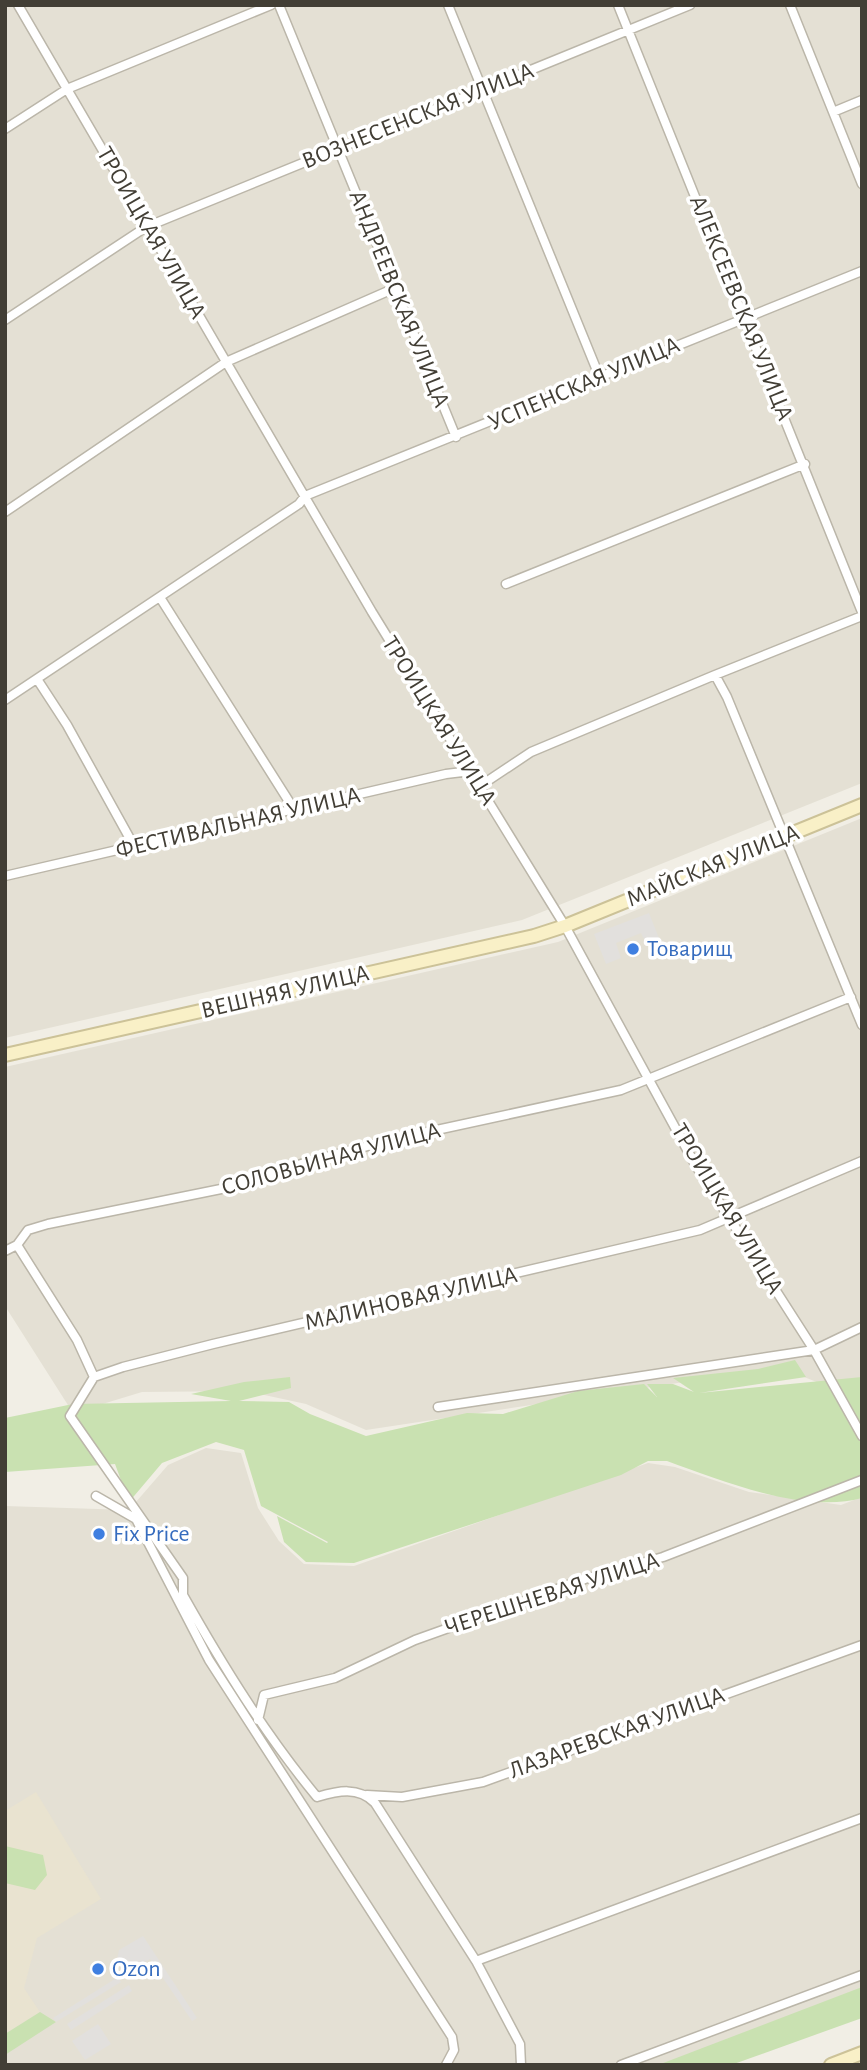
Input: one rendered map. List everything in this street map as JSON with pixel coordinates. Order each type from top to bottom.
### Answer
[{"type":"street","name":"ТРОИЦКАЯ УЛИЦА","points":[[18,5],[372,612],[565,926],[727,1217],[814,1350],[862,1436]]},
{"type":"street","points":[[5,130],[67,89],[271,5]]},
{"type":"street","name":"АНДРЕЕВСКАЯ УЛИЦА","points":[[279,5],[456,438]]},
{"type":"street","points":[[448,5],[600,378]]},
{"type":"street","name":"АЛЕКСЕЕВСКАЯ УЛИЦА","points":[[618,5],[805,464],[862,614]]},
{"type":"street","name":"ВОЗНЕСЕНСКАЯ УЛИЦА","points":[[5,320],[146,227],[690,5]]},
{"type":"street","points":[[790,5],[862,184]]},
{"type":"street","points":[[833,112],[862,100]]},
{"type":"street","name":"УСПЕНСКАЯ УЛИЦА","points":[[5,701],[161,599],[299,504],[305,496],[456,438],[862,271]]},
{"type":"street","points":[[5,512],[226,362],[395,288]]},
{"type":"street","points":[[506,584],[805,464]]},
{"type":"street","points":[[161,599],[295,811]]},
{"type":"street","points":[[480,786],[531,752],[862,614]]},
{"type":"street","points":[[715,675],[727,697],[862,1025]]},
{"type":"street","points":[[37,679],[67,725],[134,846]]},
{"type":"street","name":"ФЕСТИВАЛЬНАЯ УЛИЦА","points":[[5,876],[446,774],[471,771]]},
{"type":"street","name":"МАЙСКАЯ УЛИЦА","points":[[565,926],[862,805]]},
{"type":"street","name":"ВЕШНЯЯ УЛИЦА","points":[[5,1055],[565,926]]},
{"type":"street","name":"СОЛОВЬИНАЯ УЛИЦА","points":[[5,1251],[17,1245],[28,1230],[48,1224],[220,1189],[384,1142],[574,1102],[651,1080],[851,997]]},
{"type":"street","name":"МАЛИНОВАЯ УЛИЦА","points":[[94,1377],[123,1367],[284,1327],[661,1241],[700,1230],[862,1161]]},
{"type":"street","points":[[17,1245],[77,1340],[94,1377],[70,1416],[183,1578],[183,1595],[258,1720]]},
{"type":"street","points":[[438,1406],[814,1350],[862,1327]]},
{"type":"street","name":"ЧЕРЕШНЕВАЯ УЛИЦА","points":[[258,1720],[264,1695],[335,1678],[415,1640],[585,1579],[663,1558],[862,1480]]},
{"type":"street","points":[[96,1496],[135,1518],[209,1660],[452,2037],[454,2050],[446,2065]]},
{"type":"street","name":"ЛАЗАРЕВСКАЯ УЛИЦА","points":[[258,1720],[279,1751],[317,1797],[344,1790],[367,1795],[402,1797],[483,1782],[862,1645]]},
{"type":"street","points":[[367,1795],[417,1864],[477,1961],[520,2043],[521,2065]]},
{"type":"street","points":[[477,1961],[702,1875],[862,1818]]},
{"type":"street","points":[[621,2065],[862,1975]]},
{"type":"street","points":[[831,2065],[862,2053]]},
{"type":"shaded area","points":[[5,5],[862,5],[862,783],[522,920],[5,1038]]},
{"type":"shaded area","points":[[862,818],[862,1400],[789,1371],[691,1381],[366,1430],[306,1404],[246,1391],[142,1392],[73,1413],[5,1306],[5,1067],[558,942]]},
{"type":"shaded area","points":[[649,913],[659,938],[646,943],[641,933],[616,943],[621,958],[606,964],[594,934]]},
{"type":"shaded area","points":[[206,1448],[241,1453],[258,1508],[279,1541],[304,1564],[354,1566],[648,1463],[675,1467],[749,1492],[841,1505],[862,1497],[862,1999],[685,2065],[5,2065],[5,1506],[129,1510],[168,1465]]},
{"type":"shaded area","points":[[36,1792],[101,1899],[37,1938],[24,1988],[40,2012],[5,2034],[5,1811]]},
{"type":"shaded area","points":[[143,1936],[197,2018],[192,2021],[150,1959],[126,1974],[117,1960],[119,1950]]},
{"type":"shaded area","points":[[118,1977],[121,1982],[56,2022],[53,2018]]},
{"type":"shaded area","points":[[129,1985],[132,1991],[71,2030],[67,2024]]},
{"type":"shaded area","points":[[98,2024],[111,2044],[85,2060],[72,2041]]},
{"type":"green space","points":[[795,1360],[806,1377],[699,1393],[862,1377],[862,1498],[839,1502],[789,1499],[738,1486],[667,1461],[648,1461],[621,1475],[354,1563],[306,1562],[284,1542],[277,1516],[328,1542],[261,1506],[244,1450],[216,1442],[162,1463],[129,1502],[115,1464],[5,1472],[5,1418],[73,1404],[231,1401],[191,1394],[244,1382],[290,1377],[291,1388],[239,1401],[289,1402],[310,1414],[366,1436],[467,1413],[503,1414],[578,1391],[644,1384],[657,1397],[647,1384],[673,1384],[694,1392],[673,1378],[758,1369]]},
{"type":"green space","points":[[5,1846],[43,1855],[47,1875],[35,1890],[5,1883]]},
{"type":"green space","points":[[862,1987],[862,2018],[731,2065],[658,2065]]},
{"type":"green space","points":[[40,2012],[56,2022],[5,2055],[5,2034]]},
{"type":"place","name":"Товарищ","points":[[633,949]]},
{"type":"place","name":"Fix Price","points":[[99,1534]]},
{"type":"place","name":"Ozon","points":[[98,1969]]}]
